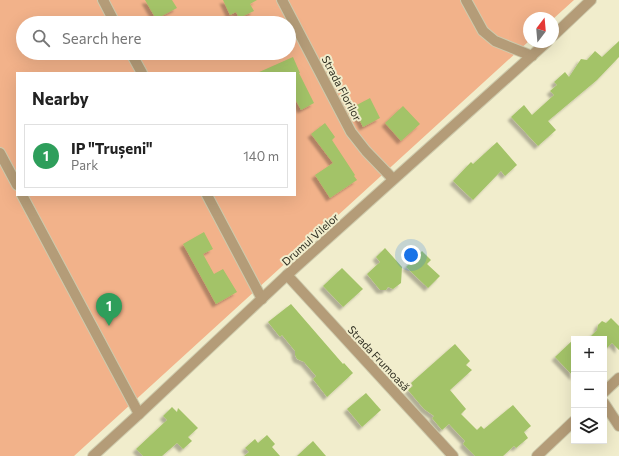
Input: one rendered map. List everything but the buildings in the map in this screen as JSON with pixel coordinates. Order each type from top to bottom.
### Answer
[{"type":"street","points":[[103,0],[111,16]]},
{"type":"street","name":"Strada Florilor","points":[[282,0],[290,16]]},
{"type":"street","points":[[466,0],[484,31],[495,41],[532,56]]},
{"type":"street","points":[[559,30],[591,0]]},
{"type":"street","name":"Strada Florilor","points":[[296,27],[351,132],[366,151],[393,179]]},
{"type":"street","name":"Drumul Vilelor","points":[[92,456],[287,275],[541,48]]},
{"type":"street","points":[[135,60],[141,72]]},
{"type":"street","points":[[0,153],[16,183]]},
{"type":"street","points":[[23,196],[139,414]]},
{"type":"street","points":[[207,196],[262,299]]},
{"type":"street","name":"Strada Frumoasă","points":[[287,275],[453,456]]},
{"type":"street","points":[[607,389],[619,378]]},
{"type":"street","points":[[607,408],[619,426]]},
{"type":"street","points":[[537,456],[571,423]]},
{"type":"shaded area","points":[[0,0],[574,0],[559,14],[559,12],[523,12],[523,46],[74,456],[0,456]]},
{"type":"place","name":"IP \"Trușeni\"","points":[[109,326]]}]
